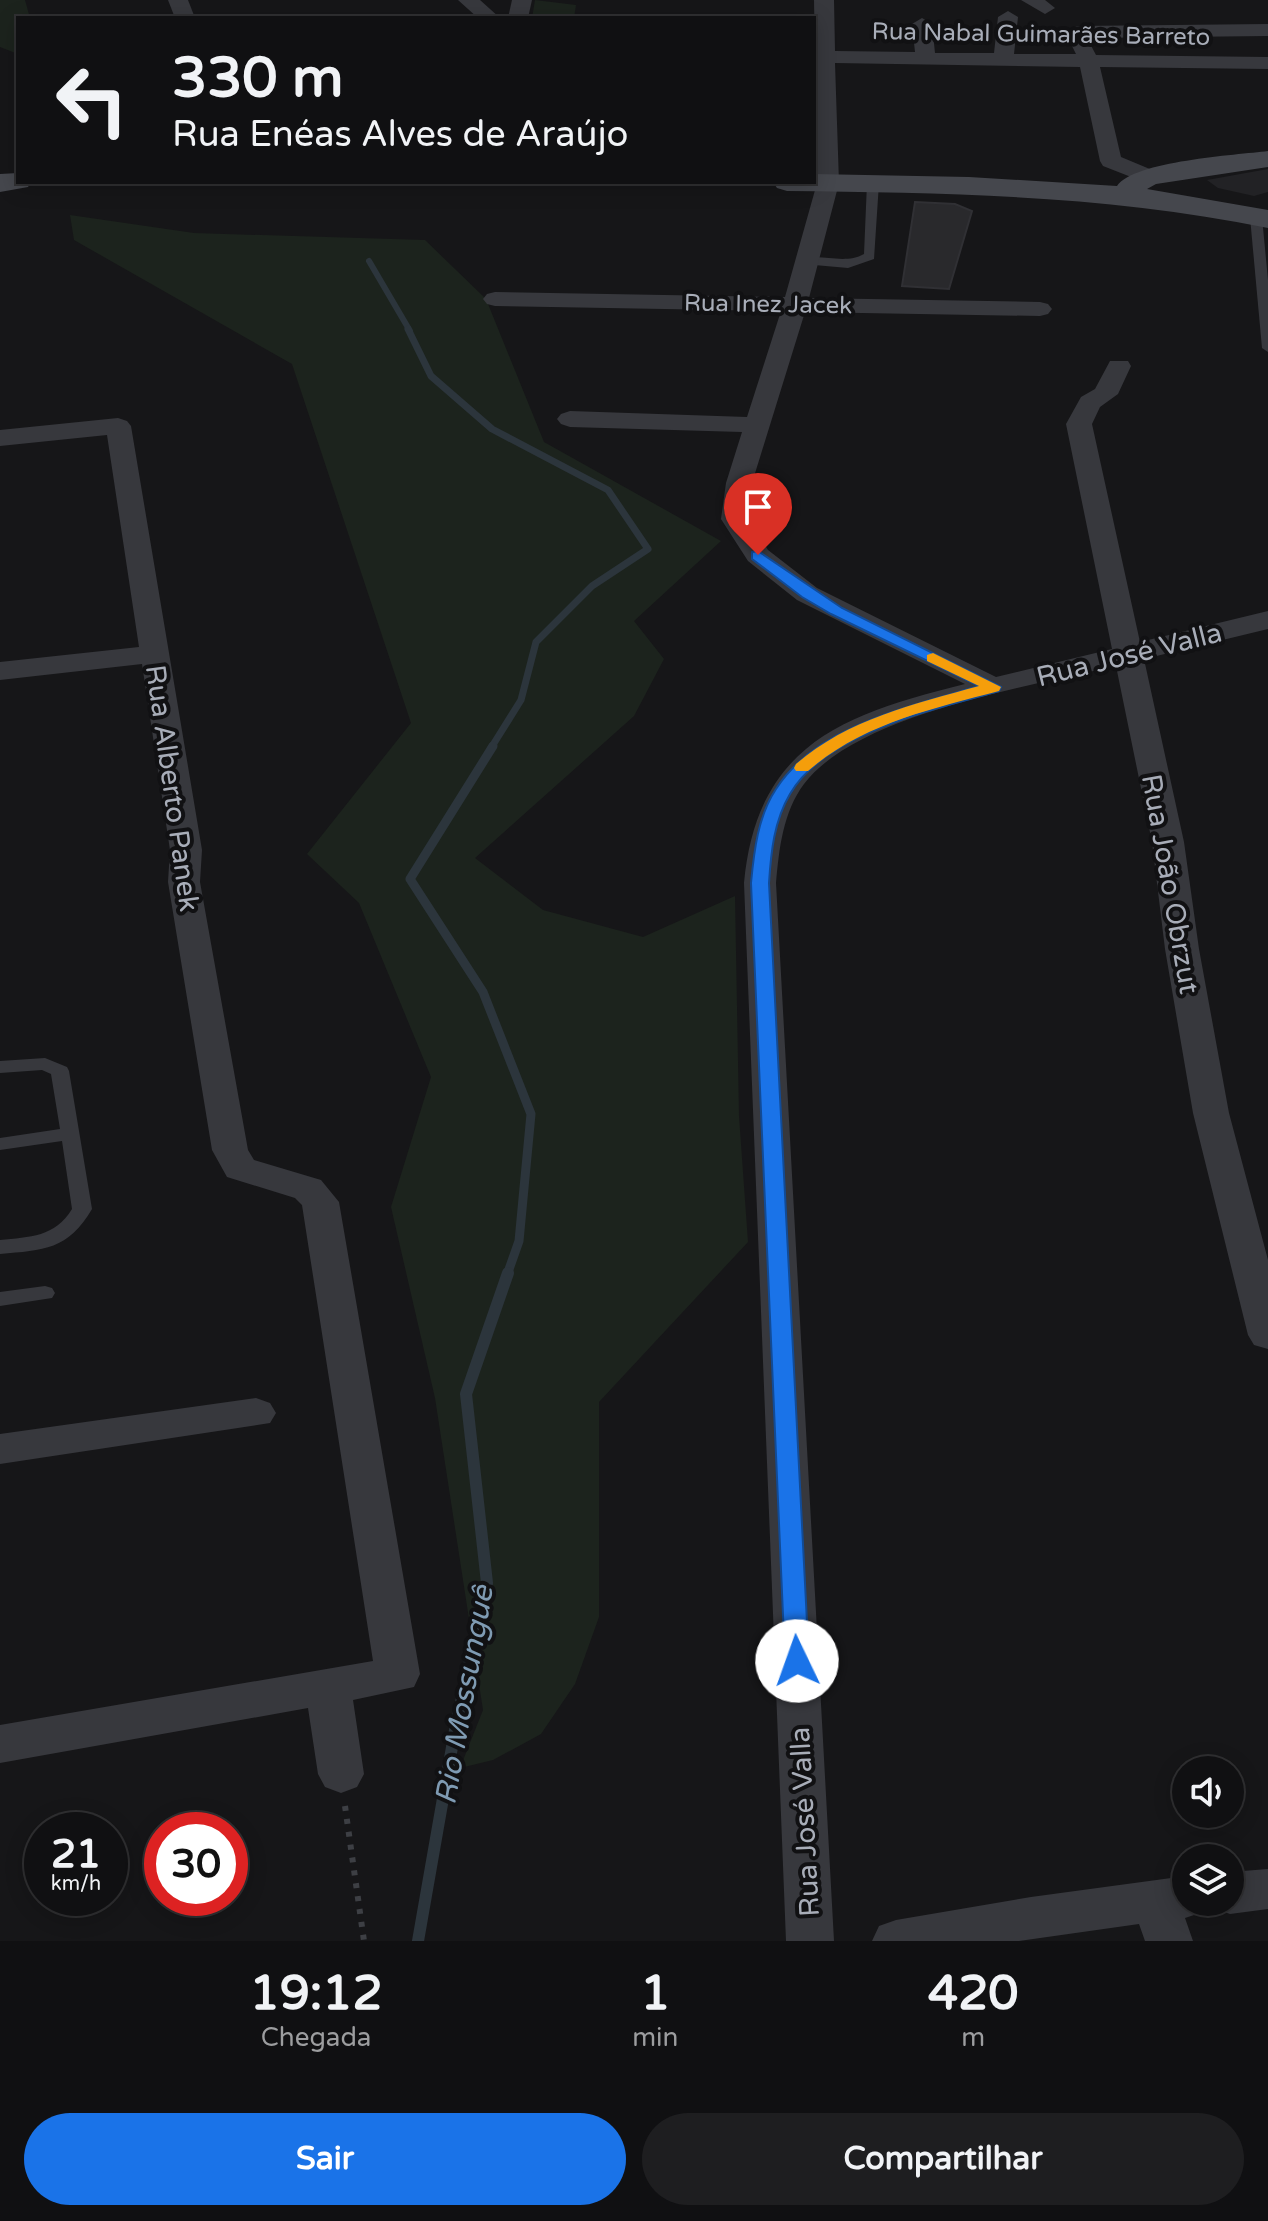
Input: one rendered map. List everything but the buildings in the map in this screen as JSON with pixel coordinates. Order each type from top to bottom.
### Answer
[{"type":"main road","points":[[1140,189],[1186,171],[1268,159]]},
{"type":"main road","points":[[816,183],[1140,189],[1262,218]]},
{"type":"street","points":[[468,0],[488,16]]},
{"type":"street","points":[[824,0],[820,57],[828,183],[795,305],[735,501],[735,519],[758,555],[789,581],[836,611],[993,687]]},
{"type":"street","points":[[1003,59],[1008,17]]},
{"type":"street","points":[[922,24],[926,58]]},
{"type":"street","points":[[1140,189],[1111,161],[1089,61],[1077,33],[1262,32],[1268,60]]},
{"type":"street","points":[[1140,35],[1150,61]]},
{"type":"street","points":[[1196,35],[1211,62]]},
{"type":"street","name":"Rua Nabal Guimarães Barreto","points":[[820,57],[1268,60]]},
{"type":"street","name":"Rua Inez Jacek","points":[[495,299],[1040,309]]},
{"type":"street","name":"Rua João Obrzut","points":[[1119,366],[1105,394],[1090,402],[1079,420],[1080,432],[1170,853],[1182,949],[1211,1113],[1267,1324]]},
{"type":"street","points":[[570,419],[757,425]]},
{"type":"street","name":"Rua Alberto Panek","points":[[0,438],[118,426],[186,850],[184,882],[230,1150],[235,1162],[246,1172],[308,1189],[320,1202],[398,1674],[328,1687]]},
{"type":"street","name":"Rua José Valla","points":[[810,1941],[760,883],[762,851],[771,817],[783,789],[825,748],[888,718],[993,687],[1268,620]]},
{"type":"street","points":[[0,671],[155,654]]},
{"type":"street","points":[[0,1449],[256,1413]]},
{"type":"street","points":[[0,1744],[328,1687],[341,1774]]},
{"type":"street","points":[[1244,1892],[1268,1889]]},
{"type":"street","points":[[896,1941],[1170,1913]]},
{"type":"lane","points":[[807,261],[849,264],[862,262],[870,256],[873,183]]},
{"type":"lane","points":[[1262,218],[1268,348]]},
{"type":"lane","points":[[0,1067],[45,1064],[60,1071],[82,1209],[72,1229],[48,1241],[0,1247]]},
{"type":"lane","points":[[0,1144],[70,1134]]},
{"type":"lane","points":[[0,1299],[45,1293]]},
{"type":"path","points":[[341,1774],[364,1941]]},
{"type":"shaded area","points":[[0,0],[25,0],[29,16],[16,16],[16,53],[0,47]]},
{"type":"shaded area","points":[[535,0],[576,5],[574,16],[532,16]]},
{"type":"shaded area","points":[[1268,169],[1268,192],[1254,196],[1218,188],[1207,180]]},
{"type":"shaded area","points":[[70,215],[194,233],[425,240],[486,299],[544,442],[721,541],[634,621],[664,659],[634,716],[475,858],[543,910],[643,937],[735,896],[739,1116],[748,1242],[599,1402],[599,1617],[575,1684],[541,1734],[493,1760],[460,1768],[483,1710],[435,1398],[391,1207],[431,1077],[359,903],[307,854],[411,723],[292,364],[74,240]]},
{"type":"waterway","name":"Rio Mossunguê","points":[[369,261],[410,331]]},
{"type":"waterway","name":"Rio Mossunguê","points":[[408,329],[431,376],[492,429],[608,490],[648,549],[592,586],[536,642],[521,700],[491,748]]},
{"type":"waterway","name":"Rio Mossunguê","points":[[493,746],[410,879],[483,992],[531,1114],[519,1241],[507,1275]]},
{"type":"waterway","name":"Rio Mossunguê","points":[[418,1941],[455,1730],[487,1583],[466,1394],[508,1273]]},
{"type":"slow traffic","points":[[802,768],[825,748],[859,730],[910,710],[993,687],[933,658]]},
{"type":"route","points":[[758,555],[780,575],[836,611],[993,687],[910,710],[859,730],[825,748],[783,789],[762,851],[760,883],[797,1661]]}]
